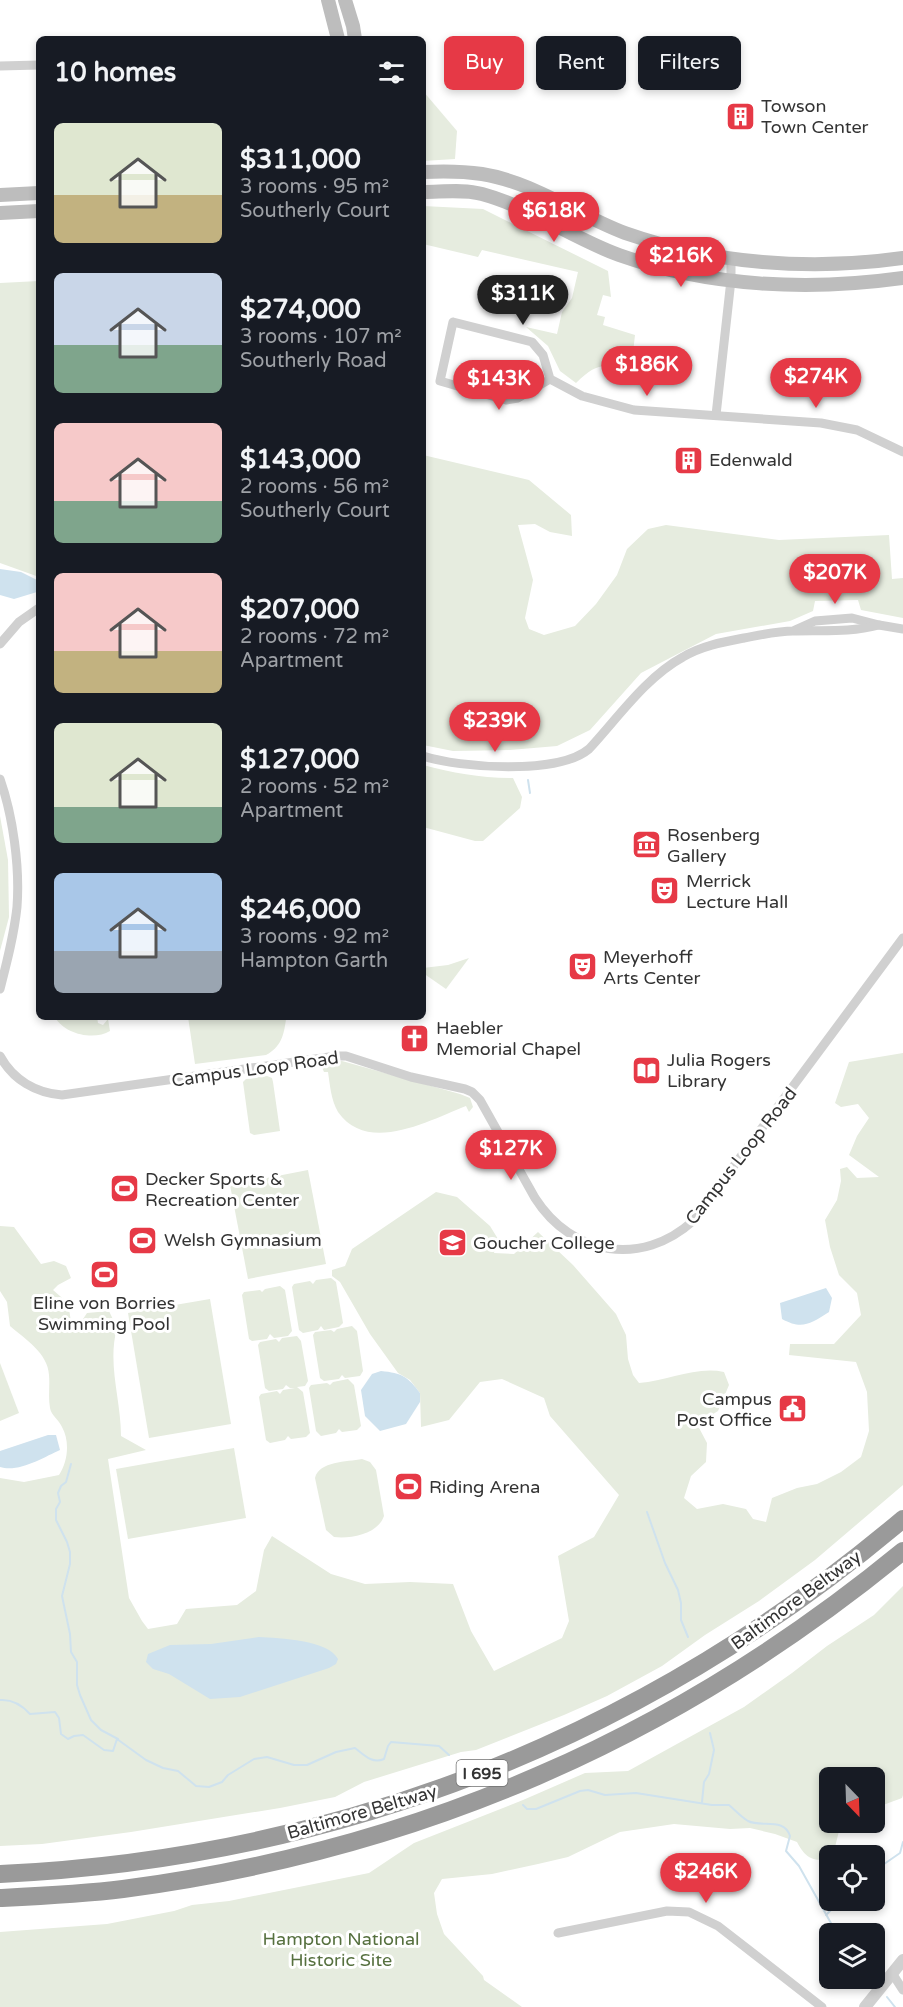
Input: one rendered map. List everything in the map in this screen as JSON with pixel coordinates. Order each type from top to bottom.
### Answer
[{"type":"highway","name":"Baltimore Beltway","points":[[0,1874],[117,1865],[178,1857],[254,1842],[368,1813],[436,1791],[490,1770],[567,1737],[699,1667],[782,1613],[853,1561],[903,1519]]},
{"type":"highway","name":"Baltimore Beltway","points":[[0,1898],[121,1890],[262,1866],[364,1840],[444,1814],[578,1759],[665,1714],[729,1677],[797,1632],[903,1552]]},
{"type":"main road","points":[[328,0],[337,36]]},
{"type":"main road","points":[[345,0],[355,36]]},
{"type":"main road","points":[[426,172],[454,171],[500,178],[535,191],[624,232],[659,243],[731,259],[831,264],[903,258]]},
{"type":"main road","points":[[426,192],[480,194],[518,207],[619,255],[660,267],[731,280],[810,285],[903,278]]},
{"type":"main road","points":[[0,195],[36,193]]},
{"type":"main road","points":[[0,213],[36,211]]},
{"type":"street","points":[[0,66],[36,65]]},
{"type":"street","points":[[716,415],[731,280],[731,259]]},
{"type":"street","points":[[550,379],[518,398],[507,400],[440,381],[453,322],[532,342],[543,356],[550,379],[600,402],[634,410],[821,423],[858,430],[903,452]]},
{"type":"street","points":[[0,644],[19,622],[36,611]]},
{"type":"street","points":[[426,757],[460,764],[488,766],[520,766],[572,759],[589,750],[650,681],[684,656],[705,647],[793,631],[862,630],[879,626],[903,629]]},
{"type":"street","points":[[0,779],[6,795],[18,884],[14,926],[0,989]]},
{"type":"street","name":"Campus Loop Road","points":[[0,1056],[13,1074],[31,1087],[40,1092],[62,1095],[336,1056],[346,1056],[411,1077],[465,1089],[472,1092],[480,1101],[544,1212],[555,1223],[569,1234],[587,1243],[604,1248],[638,1249],[668,1240],[681,1233],[693,1221],[903,938]]},
{"type":"street","points":[[558,1933],[667,1911],[689,1912],[718,1926],[822,2007]]},
{"type":"street","points":[[865,2007],[903,1960]]},
{"type":"street","points":[[892,1973],[903,1990]]},
{"type":"green space","points":[[426,95],[457,131],[455,159],[426,161]]},
{"type":"green space","points":[[426,206],[483,209],[608,271],[611,297],[603,295],[597,315],[605,317],[603,325],[635,335],[631,370],[607,366],[595,368],[576,383],[560,371],[548,346],[526,327],[557,334],[562,312],[572,298],[578,272],[482,250],[478,257],[426,245]]},
{"type":"green space","points":[[36,281],[36,576],[0,563],[0,283]]},
{"type":"green space","points":[[426,456],[529,480],[571,515],[572,536],[550,532],[535,524],[518,525],[533,580],[525,618],[529,629],[544,635],[575,626],[596,604],[617,575],[627,549],[648,529],[666,525],[779,540],[889,535],[892,579],[903,578],[903,618],[861,610],[858,600],[815,601],[813,611],[790,621],[716,634],[641,673],[590,730],[557,746],[453,751],[426,746]]},
{"type":"green space","points":[[426,766],[467,774],[513,778],[522,797],[520,808],[483,841],[475,841],[426,828]]},
{"type":"green space","points":[[0,816],[8,860],[9,917],[0,951]]},
{"type":"green space","points":[[469,958],[446,989],[426,975],[426,968],[448,965]]},
{"type":"green space","points":[[57,1020],[98,1020],[98,1023],[103,1025],[108,1020],[110,1031],[96,1035],[80,1034],[72,1032]]},
{"type":"green space","points":[[188,1020],[286,1020],[281,1040],[266,1055],[195,1064]]},
{"type":"green space","points":[[903,1053],[903,1485],[815,1560],[759,1601],[705,1635],[662,1666],[607,1696],[564,1715],[476,1750],[461,1752],[364,1782],[335,1797],[131,1832],[42,1844],[0,1846],[0,1478],[24,1482],[59,1475],[64,1464],[67,1445],[65,1433],[50,1408],[49,1375],[45,1360],[35,1347],[10,1326],[7,1302],[0,1291],[0,1226],[14,1227],[41,1264],[54,1261],[66,1266],[71,1278],[53,1290],[68,1303],[72,1328],[79,1325],[87,1313],[109,1311],[117,1328],[113,1355],[121,1436],[146,1450],[108,1459],[129,1598],[148,1629],[177,1624],[186,1609],[237,1605],[256,1591],[264,1550],[272,1536],[331,1574],[365,1584],[410,1582],[453,1584],[471,1631],[494,1671],[562,1638],[569,1621],[558,1556],[594,1537],[619,1495],[550,1416],[544,1398],[502,1379],[480,1382],[449,1420],[421,1427],[420,1393],[410,1380],[398,1373],[370,1334],[340,1282],[332,1276],[332,1270],[345,1266],[352,1249],[436,1192],[457,1197],[490,1226],[498,1239],[494,1253],[514,1254],[538,1232],[573,1265],[616,1314],[626,1335],[628,1359],[633,1375],[639,1383],[692,1372],[724,1372],[729,1385],[718,1411],[697,1424],[707,1443],[706,1462],[691,1476],[684,1498],[697,1509],[723,1504],[746,1509],[753,1519],[766,1522],[772,1498],[797,1488],[817,1484],[841,1472],[861,1457],[869,1431],[867,1392],[856,1362],[789,1355],[790,1344],[834,1344],[861,1315],[857,1293],[839,1275],[830,1247],[825,1220],[837,1200],[841,1181],[840,1169],[847,1167],[857,1178],[879,1177],[849,1155],[857,1136],[869,1118],[858,1104],[841,1107],[835,1103],[849,1062]]},
{"type":"green space","points":[[342,1061],[460,1094],[470,1098],[473,1107],[469,1112],[466,1106],[400,1130],[382,1133],[366,1131],[351,1125],[338,1112],[332,1097],[328,1072],[324,1072],[321,1065],[325,1062]]},
{"type":"green space","points":[[267,1076],[272,1078],[273,1082],[280,1131],[254,1135],[250,1133],[243,1082],[246,1079]]},
{"type":"green space","points":[[308,1170],[326,1264],[248,1279],[230,1185]]},
{"type":"green space","points":[[331,1278],[336,1282],[343,1323],[339,1327],[324,1330],[321,1326],[318,1330],[303,1333],[299,1330],[292,1287],[294,1284],[310,1281],[313,1284],[316,1280]]},
{"type":"green space","points":[[280,1286],[285,1290],[292,1331],[288,1336],[274,1338],[270,1334],[267,1339],[252,1341],[249,1339],[242,1295],[244,1292],[260,1290],[262,1292],[265,1289]]},
{"type":"green space","points":[[210,1299],[231,1424],[149,1438],[128,1313]]},
{"type":"green space","points":[[352,1326],[357,1331],[363,1371],[360,1376],[345,1378],[342,1375],[339,1379],[324,1381],[320,1378],[313,1335],[315,1332],[331,1330],[334,1332],[337,1329]]},
{"type":"green space","points":[[297,1336],[301,1341],[308,1381],[305,1386],[297,1387],[303,1392],[310,1433],[306,1437],[291,1439],[288,1436],[285,1440],[270,1443],[266,1440],[259,1397],[261,1394],[277,1391],[280,1394],[283,1390],[295,1388],[286,1385],[283,1389],[269,1391],[265,1388],[258,1345],[260,1342],[276,1339],[279,1342],[282,1338]]},
{"type":"green space","points":[[0,1363],[19,1413],[0,1421]]},
{"type":"green space","points":[[348,1379],[354,1385],[361,1426],[357,1430],[342,1432],[339,1429],[336,1433],[321,1436],[316,1431],[309,1388],[311,1385],[327,1383],[330,1385],[333,1382]]},
{"type":"green space","points":[[234,1448],[246,1518],[128,1539],[116,1469]]},
{"type":"green space","points":[[362,1459],[370,1462],[376,1470],[384,1516],[376,1527],[363,1534],[334,1537],[326,1530],[315,1478],[322,1468],[328,1465]]},
{"type":"green space","name":"Hampton National Historic Site","points":[[903,1586],[903,1795],[902,1798],[885,1804],[885,1767],[819,1767],[819,1833],[838,1833],[836,1845],[819,1845],[819,1860],[806,1855],[797,1842],[775,1834],[750,1828],[730,1829],[674,1824],[620,1832],[568,1857],[492,1874],[442,1879],[434,1893],[437,1914],[444,1934],[483,1976],[484,1980],[522,2007],[0,2007],[0,1932],[107,1924],[174,1911],[192,1905],[229,1901],[369,1873],[414,1843],[585,1773],[628,1771],[744,1707],[827,1646],[874,1615]]},
{"type":"water","points":[[0,569],[21,572],[36,580],[36,592],[14,599],[0,595]]},
{"type":"water","points":[[826,1288],[832,1298],[829,1312],[801,1325],[782,1319],[780,1303]]},
{"type":"water","points":[[381,1371],[394,1373],[412,1383],[420,1393],[420,1402],[406,1424],[380,1431],[365,1416],[361,1390],[372,1374]]},
{"type":"water","points":[[48,1435],[56,1435],[60,1450],[23,1466],[0,1467],[0,1451]]},
{"type":"water","points":[[259,1637],[290,1639],[314,1644],[333,1653],[338,1659],[336,1664],[329,1668],[240,1697],[210,1699],[169,1674],[153,1669],[146,1662],[148,1654],[170,1645],[211,1644]]},
{"type":"waterway","points":[[528,780],[530,793]]},
{"type":"waterway","points":[[71,1464],[66,1482],[58,1493],[60,1502],[56,1509],[56,1520],[70,1552],[70,1564],[62,1596],[70,1634],[71,1652],[77,1662],[77,1685],[91,1720],[101,1730],[118,1739]]},
{"type":"waterway","points":[[647,1512],[665,1563],[678,1590],[681,1620],[688,1637]]},
{"type":"waterway","points":[[0,1700],[17,1703],[30,1714],[55,1712],[59,1718],[61,1734],[68,1739],[83,1735],[104,1750],[113,1751],[117,1739],[146,1760],[163,1768],[178,1771],[196,1786],[209,1787],[222,1782],[228,1775],[254,1759],[267,1757],[294,1765],[307,1765],[336,1752],[355,1748],[368,1758],[380,1760],[384,1759],[391,1742],[439,1746],[449,1755]]},
{"type":"waterway","points":[[702,1802],[704,1782],[709,1774],[714,1750],[710,1733]]},
{"type":"waterway","points":[[523,1805],[527,1809],[536,1809],[580,1791],[588,1790],[605,1795],[636,1793],[712,1805],[729,1805],[748,1821],[778,1825],[787,1830],[790,1836],[786,1851],[799,1866],[831,1923]]},
{"type":"waterway","points":[[885,1863],[900,1853],[903,1842]]},
{"type":"waterway","points":[[826,1915],[830,1911]]},
{"type":"waterway","points":[[887,1997],[895,2007]]},
{"type":"place","name":"Towson Town Center","points":[[740,116]]},
{"type":"place","name":"Edenwald","points":[[688,460]]},
{"type":"place","name":"Rosenberg Gallery","points":[[646,845]]},
{"type":"place","name":"Merrick Lecture Hall","points":[[665,891]]},
{"type":"place","name":"Meyerhoff Arts Center","points":[[582,967]]},
{"type":"place","name":"Haebler Memorial Chapel","points":[[415,1038]]},
{"type":"place","name":"Julia Rogers Library","points":[[646,1070]]},
{"type":"place","name":"Decker Sports & Recreation Center","points":[[124,1189]]},
{"type":"place","name":"Welsh Gymnasium","points":[[143,1240]]},
{"type":"place","name":"Goucher College","points":[[452,1243]]},
{"type":"place","name":"Eline von Borries Swimming Pool","points":[[104,1274]]},
{"type":"place","name":"Campus Post Office","points":[[793,1409]]},
{"type":"place","name":"Riding Arena","points":[[408,1487]]}]
